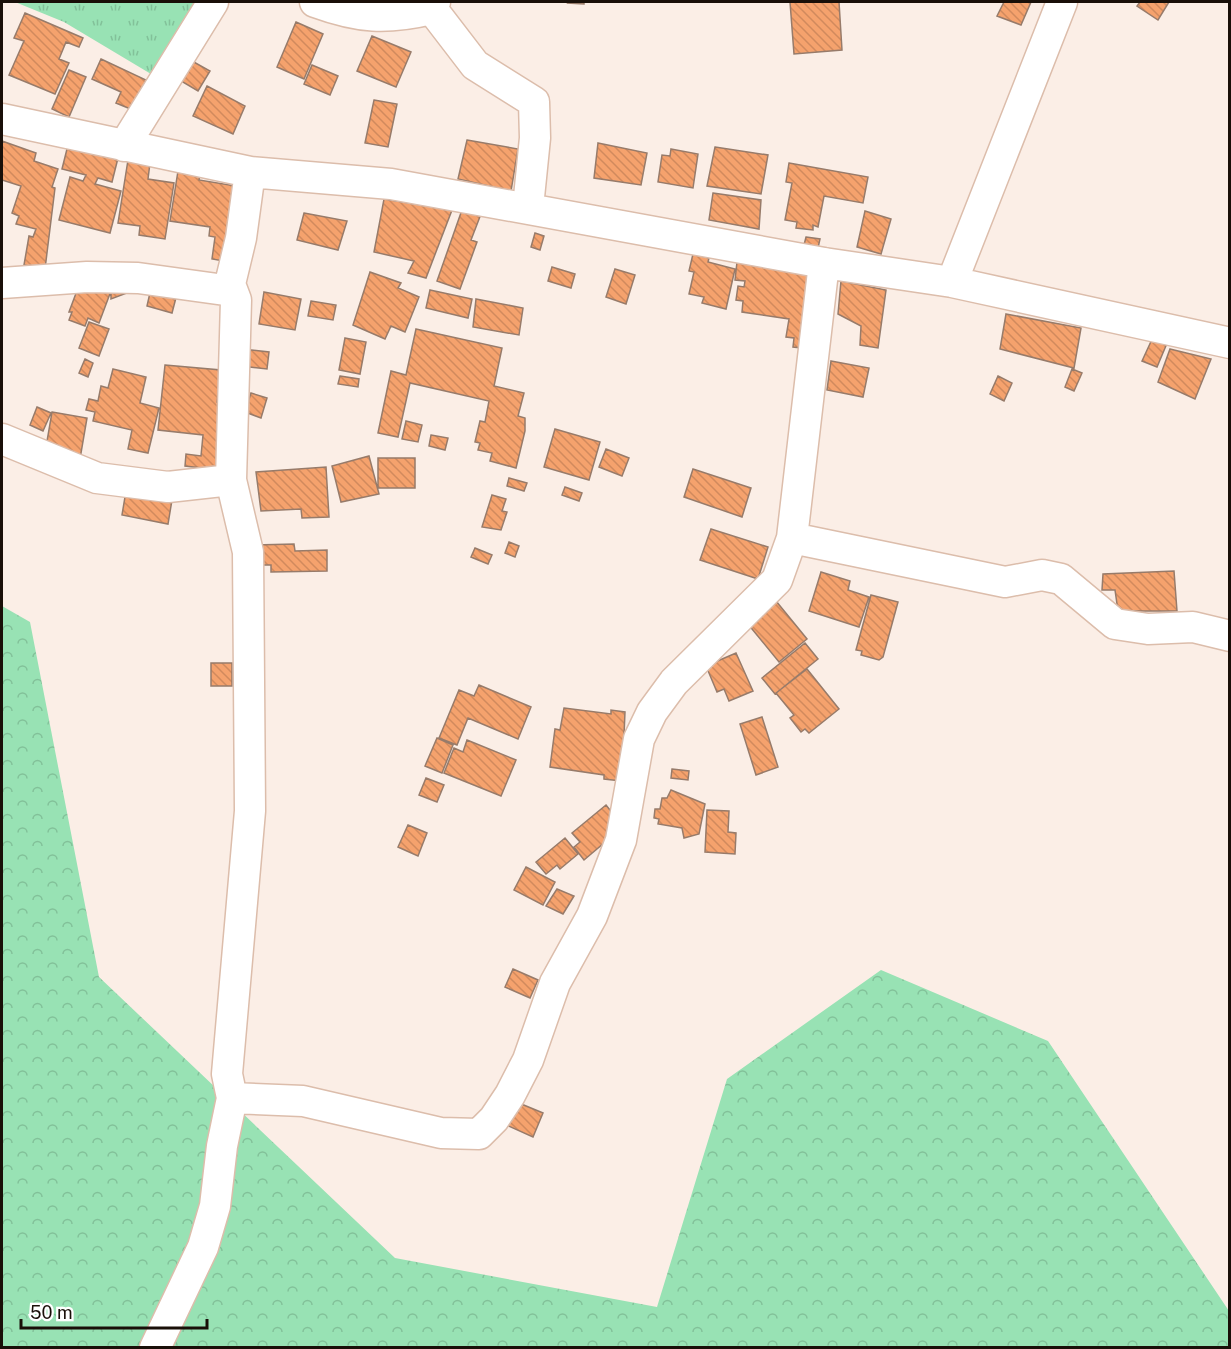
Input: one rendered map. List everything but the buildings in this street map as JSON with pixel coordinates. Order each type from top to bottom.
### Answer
[{"type":"street","points":[[124,146],[213,2]]},
{"type":"street","points":[[315,2],[349,14],[403,16],[434,5],[475,65],[534,102],[535,138],[528,207]]},
{"type":"street","points":[[952,282],[1062,2]]},
{"type":"street","points":[[2,119],[250,172],[391,184],[528,207],[824,263],[952,282],[1230,342]]},
{"type":"street","points":[[155,1347],[203,1247],[215,1206],[222,1146],[232,1098],[227,1074],[250,811],[248,552],[231,480],[236,300],[230,284],[241,238],[250,172]]},
{"type":"street","points":[[232,1098],[303,1101],[441,1133],[479,1134],[494,1119],[510,1095],[528,1060],[555,983],[592,916],[621,840],[639,739],[652,712],[674,682],[777,580],[792,538],[824,263]]},
{"type":"street","points":[[2,283],[67,278],[138,278],[232,291]]},
{"type":"street","points":[[2,440],[97,478],[168,487],[231,480]]},
{"type":"street","points":[[792,538],[1005,582],[1042,575],[1061,579],[1115,624],[1148,629],[1193,627],[1230,636]]},
{"type":"green space","points":[[15,2],[202,2],[156,77],[64,22]]},
{"type":"green space","points":[[2,606],[30,622],[99,977],[395,1258],[657,1307],[727,1079],[881,970],[1048,1041],[1229,1311],[1229,1347],[2,1347]]}]
